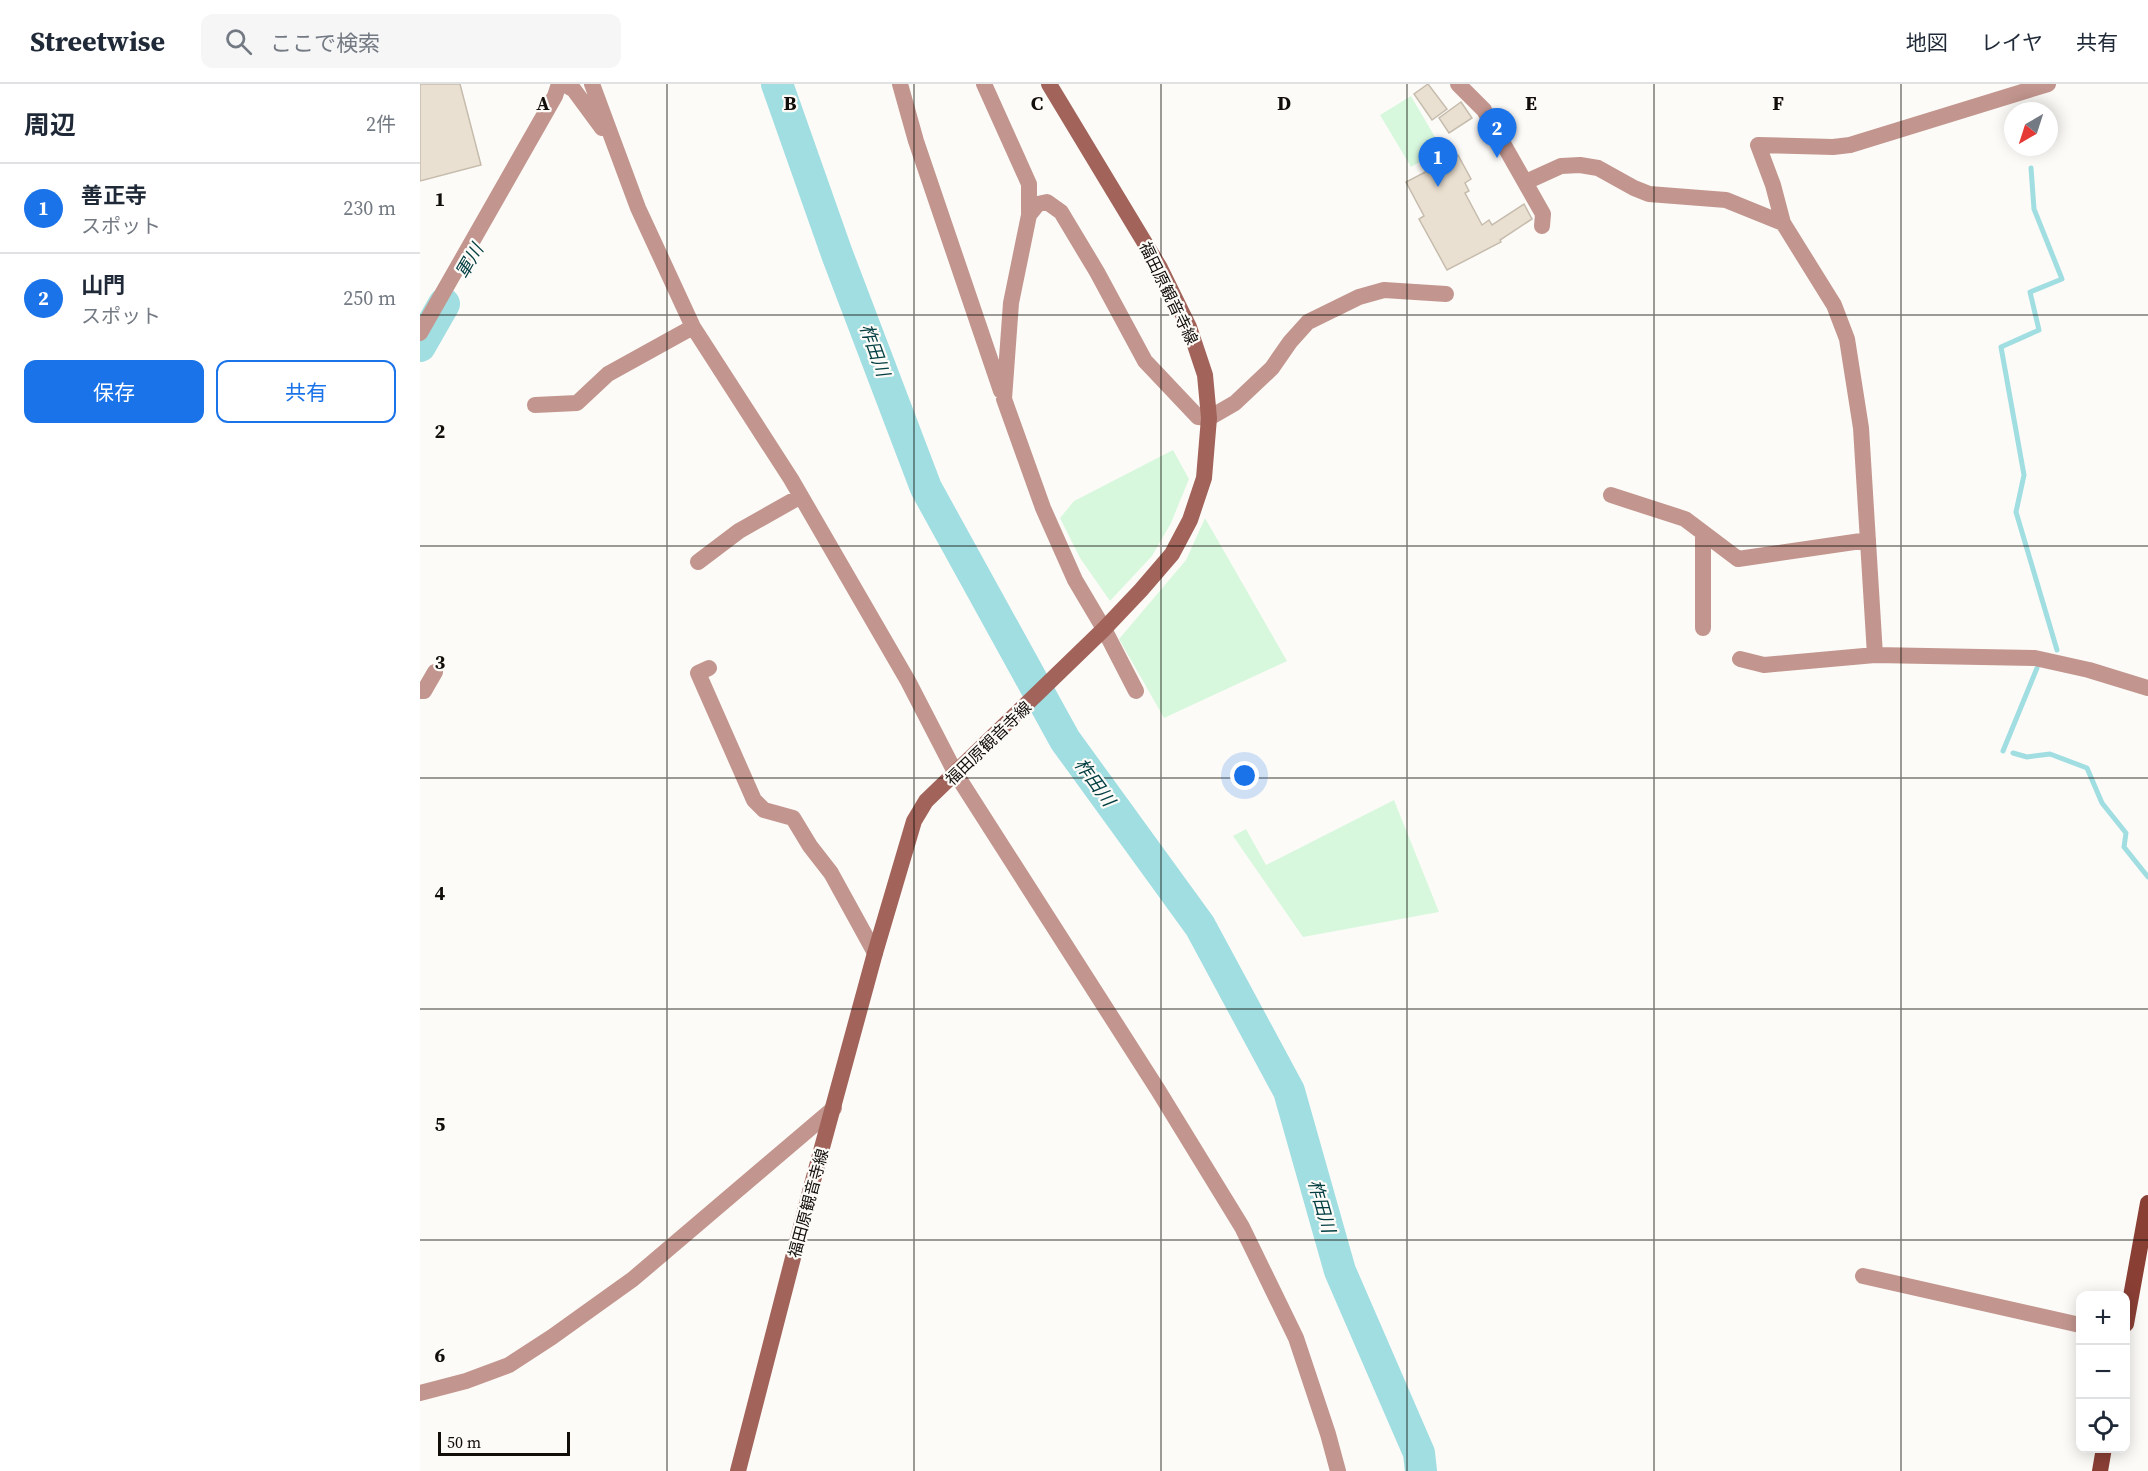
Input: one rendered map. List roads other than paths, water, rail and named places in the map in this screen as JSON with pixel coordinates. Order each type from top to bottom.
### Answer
[{"type":"main road","name":"福田原観音寺線","points":[[738,1471],[875,953],[914,820],[926,801],[1104,629],[1172,554],[1190,520],[1204,478],[1209,418],[1205,375],[1189,327],[1160,268],[1049,84]]},
{"type":"main road","points":[[2130,1302],[2148,1203]]},
{"type":"main road","points":[[2100,1471],[2103,1453]]},
{"type":"street","points":[[420,333],[555,96],[559,84]]},
{"type":"street","points":[[564,84],[574,90],[612,140]]},
{"type":"street","points":[[592,84],[638,208],[693,327],[801,496],[908,681],[956,774],[1158,1090],[1242,1227],[1296,1338],[1338,1471]]},
{"type":"street","points":[[900,84],[916,141],[1047,519],[1075,580],[1104,629],[1136,691]]},
{"type":"street","points":[[984,84],[1029,184],[1029,215],[1011,303],[1004,399]]},
{"type":"street","points":[[1458,84],[1484,110],[1543,214],[1542,226]]},
{"type":"street","points":[[1875,655],[1861,428],[1846,339],[1834,305],[1783,223],[1773,185],[1758,145],[1850,146],[2009,90],[2048,84]]},
{"type":"street","points":[[1526,182],[1561,166],[1580,165],[1598,168],[1649,194],[1726,200],[1783,223]]},
{"type":"street","points":[[1029,215],[1038,204],[1047,202],[1061,212],[1146,361],[1198,417],[1209,418],[1235,403],[1260,382],[1308,322],[1359,297],[1384,290],[1446,294]]},
{"type":"street","points":[[535,405],[577,403],[608,374],[693,327]]},
{"type":"street","points":[[1611,495],[1684,519],[1738,559],[1868,540]]},
{"type":"street","points":[[698,562],[739,531],[801,496]]},
{"type":"street","points":[[1703,533],[1703,628]]},
{"type":"street","points":[[1740,659],[1764,665],[1875,655],[2035,658],[2089,670],[2148,688]]},
{"type":"street","points":[[709,668],[698,673],[754,800],[764,810],[794,818],[810,846],[831,873],[875,953]]},
{"type":"street","points":[[420,691],[423,691],[435,672]]},
{"type":"street","points":[[420,1393],[466,1382],[509,1365],[552,1337],[633,1279],[834,1108]]},
{"type":"street","points":[[1863,1276],[2076,1324]]},
{"type":"waterway","name":"柞田川","points":[[777,84],[837,254],[926,488],[1065,740],[1200,926],[1289,1091],[1340,1271],[1419,1453],[1421,1471]]},
{"type":"waterway","points":[[2031,168],[2034,209],[2062,279],[2030,292],[2039,330],[2001,347],[2024,475],[2016,512],[2057,650]]},
{"type":"waterway","name":"軍川","points":[[420,346],[444,304]]},
{"type":"waterway","points":[[2003,751],[2037,668]]},
{"type":"waterway","points":[[2013,753],[2027,757],[2050,754],[2087,768],[2102,803],[2126,833],[2124,847],[2148,877]]},
{"type":"place","name":"山門","points":[[1497,158]]},
{"type":"place","name":"善正寺","points":[[1438,187]]}]
